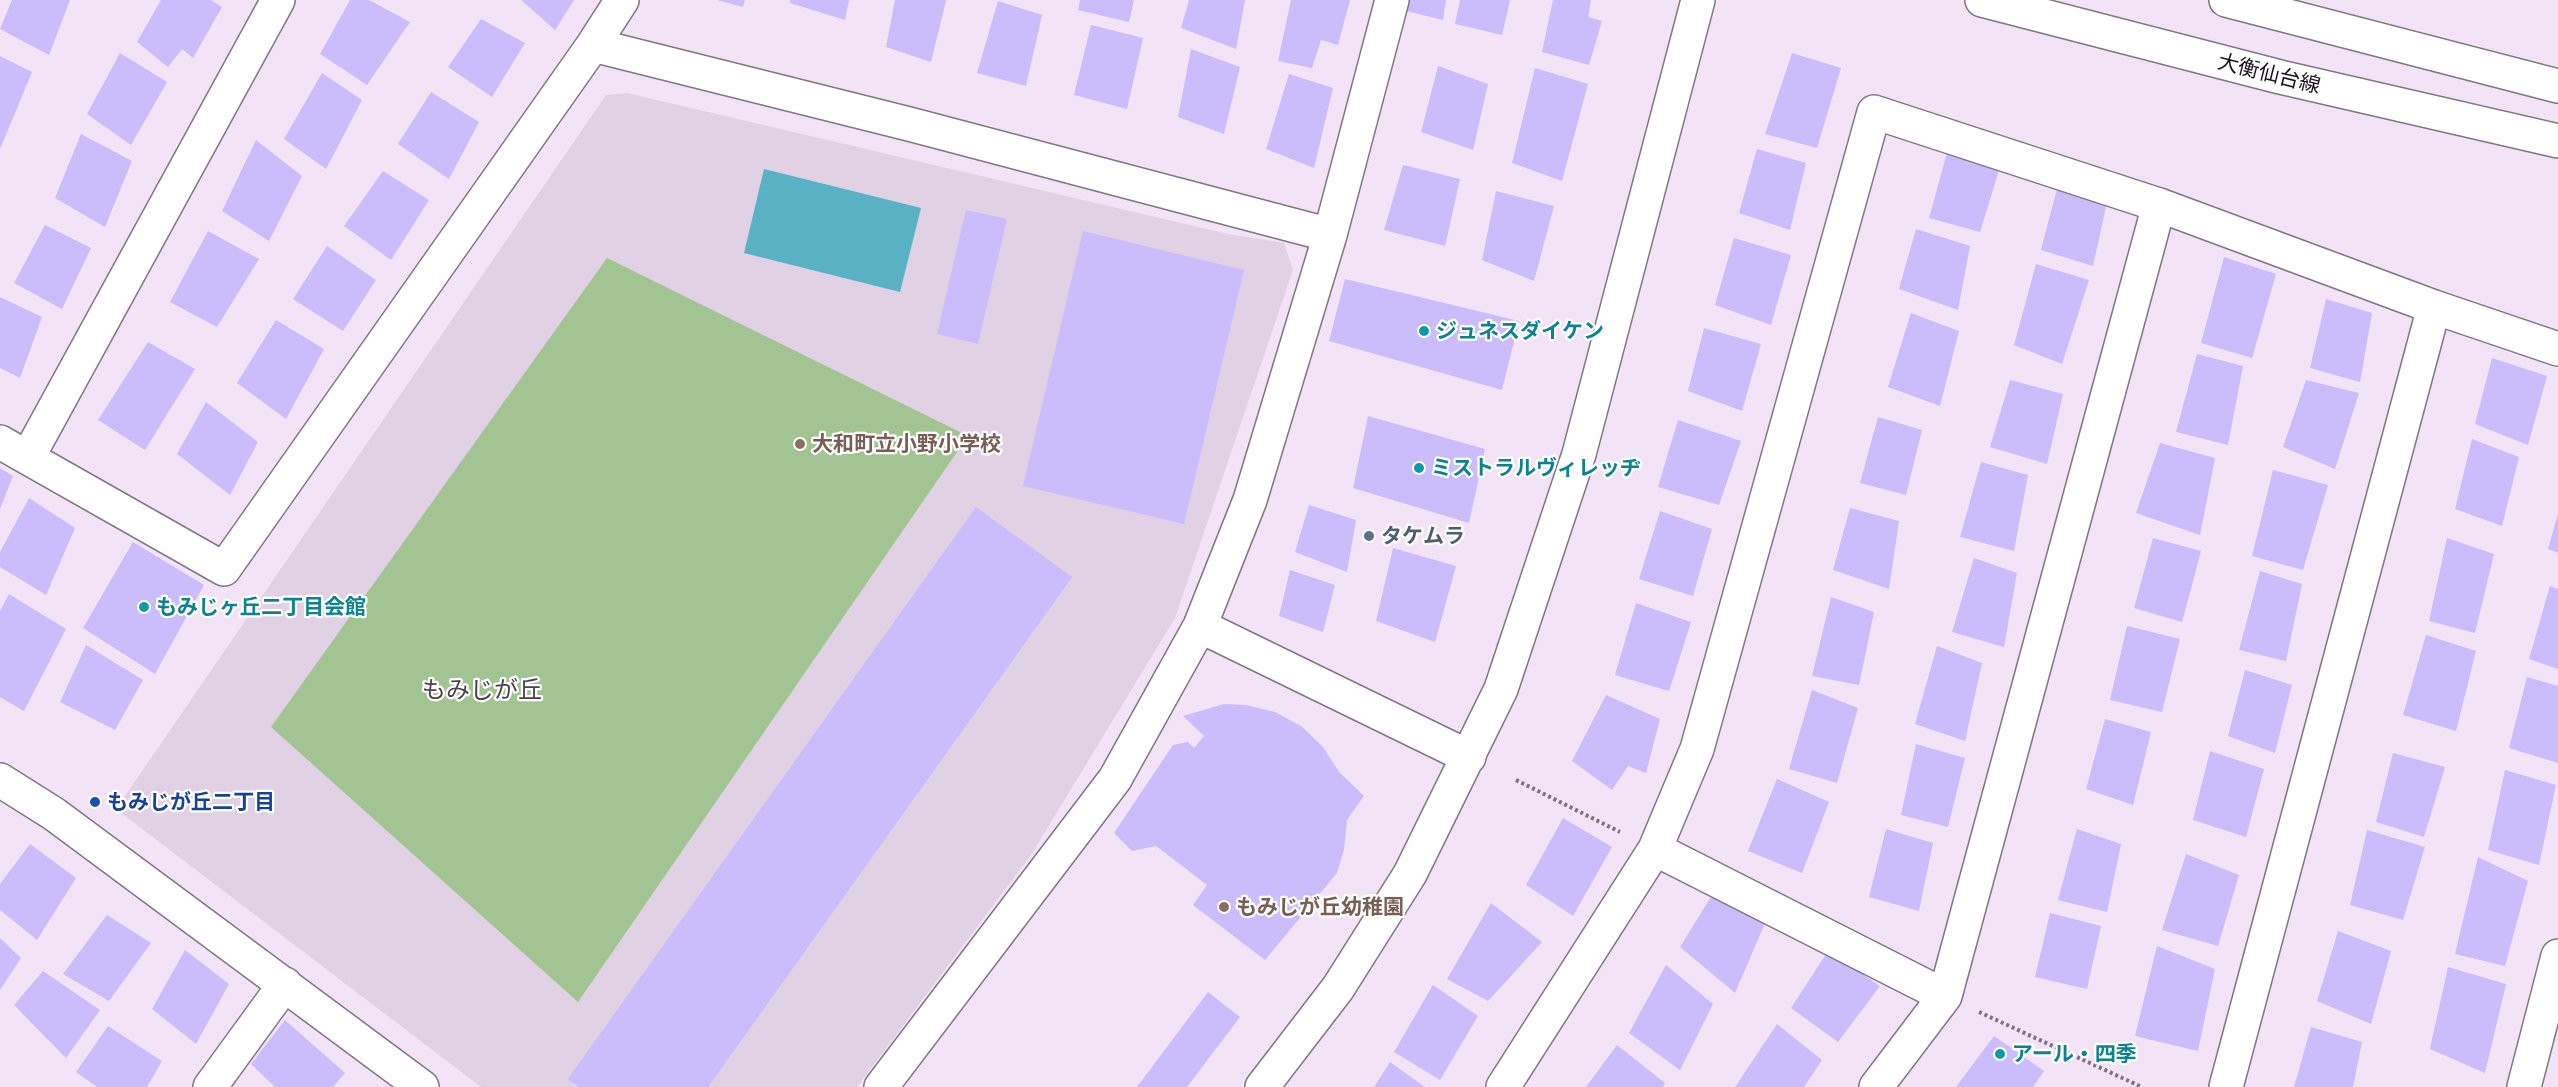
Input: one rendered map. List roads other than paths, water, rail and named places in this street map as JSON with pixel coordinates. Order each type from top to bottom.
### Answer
[{"type":"street","points":[[28,457],[278,0]]},
{"type":"street","points":[[0,442],[224,569],[593,45],[622,0]]},
{"type":"street","points":[[881,1087],[1115,779],[1200,626],[1250,500],[1330,236],[1392,0]]},
{"type":"street","points":[[1262,1087],[1338,988],[1404,883],[1501,688],[1579,454],[1698,0]]},
{"type":"street","name":"大衡仙台線","points":[[1982,0],[2280,77],[2558,141]]},
{"type":"street","points":[[2226,0],[2558,86]]},
{"type":"street","points":[[593,45],[909,124],[1330,236]]},
{"type":"street","points":[[1503,1087],[1656,849],[1697,748],[1874,112],[2159,205],[2434,307],[2558,349]]},
{"type":"street","points":[[1876,1087],[1944,996],[2159,205]]},
{"type":"street","points":[[2226,1087],[2434,307]]},
{"type":"street","points":[[1200,626],[1468,757]]},
{"type":"street","points":[[0,780],[54,814],[422,1087]]},
{"type":"street","points":[[1656,849],[1944,996]]},
{"type":"street","points":[[2524,1087],[2558,956]]},
{"type":"street","points":[[210,1087],[285,984]]},
{"type":"water","points":[[764,169],[921,208],[900,292],[744,253]]},
{"type":"place","name":"ジュネスダイケン","points":[[1424,331]]},
{"type":"place","name":"大和町立小野小学校","points":[[800,444]]},
{"type":"place","name":"ミストラルヴィレッヂ","points":[[1419,468]]},
{"type":"place","name":"タケムラ","points":[[1369,536]]},
{"type":"place","name":"もみじヶ丘二丁目会館","points":[[144,607]]},
{"type":"place","name":"もみじが丘二丁目","points":[[95,802]]},
{"type":"place","name":"もみじが丘幼稚園","points":[[1224,907]]},
{"type":"place","name":"アール・四季","points":[[2000,1054]]},
{"type":"district","name":"もみじが丘","points":[[482,690]]}]
